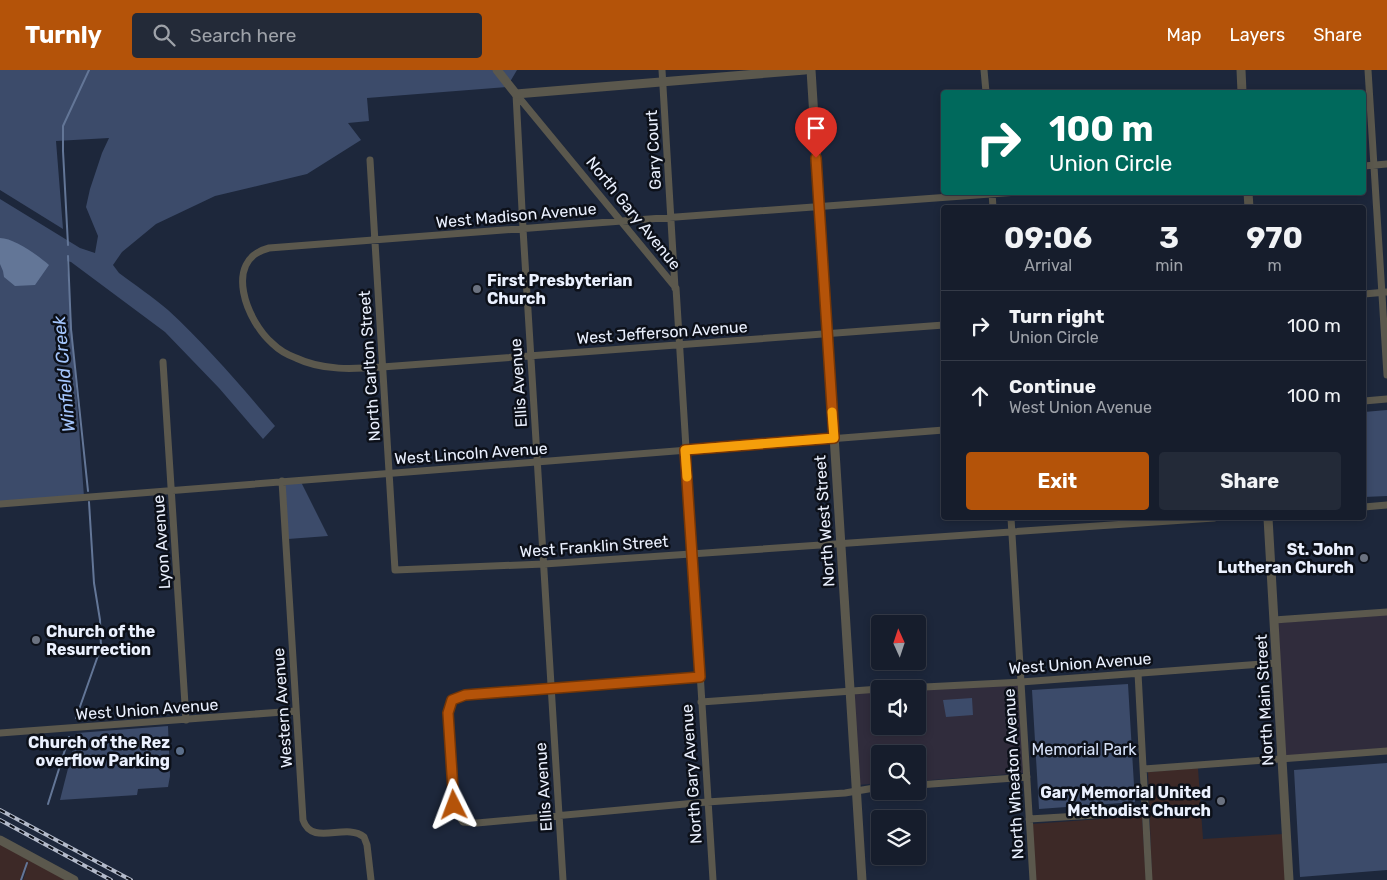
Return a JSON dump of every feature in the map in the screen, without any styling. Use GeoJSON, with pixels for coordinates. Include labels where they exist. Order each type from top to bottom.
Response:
{"type":"FeatureCollection","features":[{"type":"Feature","properties":{"kind":"street","name":"North Gary Avenue"},"geometry":{"type":"LineString","coordinates":[[497,70],[676,288],[678,345],[713,880]]}},
{"type":"Feature","properties":{"kind":"street","name":"Gary Court"},"geometry":{"type":"LineString","coordinates":[[662,70],[670,218],[676,288]]}},
{"type":"Feature","properties":{"kind":"street"},"geometry":{"type":"LineString","coordinates":[[516,94],[805,70]]}},
{"type":"Feature","properties":{"kind":"street","name":"North West Street"},"geometry":{"type":"LineString","coordinates":[[811,70],[862,880]]}},
{"type":"Feature","properties":{"kind":"street"},"geometry":{"type":"LineString","coordinates":[[984,70],[986,90]]}},
{"type":"Feature","properties":{"kind":"street"},"geometry":{"type":"LineString","coordinates":[[1241,70],[1242,90]]}},
{"type":"Feature","properties":{"kind":"street"},"geometry":{"type":"LineString","coordinates":[[1368,70],[1384,292],[1387,375]]}},
{"type":"Feature","properties":{"kind":"street","name":"Ellis Avenue"},"geometry":{"type":"LineString","coordinates":[[516,94],[563,880]]}},
{"type":"Feature","properties":{"kind":"street","name":"North Carlton Street"},"geometry":{"type":"LineString","coordinates":[[370,160],[395,570]]}},
{"type":"Feature","properties":{"kind":"street"},"geometry":{"type":"LineString","coordinates":[[1366,166],[1387,164]]}},
{"type":"Feature","properties":{"kind":"street","name":"West Madison Avenue"},"geometry":{"type":"LineString","coordinates":[[382,367],[357,369],[308,363],[272,344],[254,319],[245,299],[244,269],[250,257],[262,250],[375,240],[622,220],[978,195]]}},
{"type":"Feature","properties":{"kind":"street"},"geometry":{"type":"LineString","coordinates":[[1366,294],[1384,292]]}},
{"type":"Feature","properties":{"kind":"street","name":"West Jefferson Avenue"},"geometry":{"type":"LineString","coordinates":[[382,367],[941,325]]}},
{"type":"Feature","properties":{"kind":"street","name":"Lyon Avenue"},"geometry":{"type":"LineString","coordinates":[[163,362],[186,720]]}},
{"type":"Feature","properties":{"kind":"street"},"geometry":{"type":"LineString","coordinates":[[1366,401],[1387,399]]}},
{"type":"Feature","properties":{"kind":"street","name":"West Lincoln Avenue"},"geometry":{"type":"LineString","coordinates":[[0,504],[941,430]]}},
{"type":"Feature","properties":{"kind":"street","name":"Western Avenue"},"geometry":{"type":"LineString","coordinates":[[282,481],[304,824],[309,830],[316,833],[346,831],[360,834],[368,845],[371,880]]}},
{"type":"Feature","properties":{"kind":"street"},"geometry":{"type":"LineString","coordinates":[[1366,507],[1387,505]]}},
{"type":"Feature","properties":{"kind":"street","name":"North Wheaton Avenue"},"geometry":{"type":"LineString","coordinates":[[1011,520],[1033,880]]}},
{"type":"Feature","properties":{"kind":"street","name":"West Franklin Street"},"geometry":{"type":"LineString","coordinates":[[395,570],[544,564],[1183,520]]}},
{"type":"Feature","properties":{"kind":"street","name":"North Main Street"},"geometry":{"type":"LineString","coordinates":[[1268,520],[1289,880]]}},
{"type":"Feature","properties":{"kind":"street"},"geometry":{"type":"LineString","coordinates":[[1274,620],[1387,612]]}},
{"type":"Feature","properties":{"kind":"street","name":"West Union Avenue"},"geometry":{"type":"LineString","coordinates":[[926,687],[1021,682],[1276,663]]}},
{"type":"Feature","properties":{"kind":"street"},"geometry":{"type":"LineString","coordinates":[[1138,673],[1149,880]]}},
{"type":"Feature","properties":{"kind":"street"},"geometry":{"type":"LineString","coordinates":[[700,677],[465,695],[452,700],[448,713],[454,810],[463,822],[477,823],[871,789]]}},
{"type":"Feature","properties":{"kind":"street"},"geometry":{"type":"LineString","coordinates":[[701,702],[871,690]]}},
{"type":"Feature","properties":{"kind":"street","name":"West Union Avenue"},"geometry":{"type":"LineString","coordinates":[[0,733],[296,711]]}},
{"type":"Feature","properties":{"kind":"street"},"geometry":{"type":"LineString","coordinates":[[1144,769],[1387,751]]}},
{"type":"Feature","properties":{"kind":"street"},"geometry":{"type":"LineString","coordinates":[[926,784],[1027,777]]}},
{"type":"Feature","properties":{"kind":"street"},"geometry":{"type":"LineString","coordinates":[[1029,819],[1146,812]]}},
{"type":"Feature","properties":{"kind":"street"},"geometry":{"type":"LineString","coordinates":[[0,840],[74,880]]}},
{"type":"Feature","properties":{"kind":"shaded area"},"geometry":{"type":"Polygon","coordinates":[[[0,238],[19,244],[49,265],[35,285],[15,286],[4,277],[0,264],[0,238]]]}},
{"type":"Feature","properties":{"kind":"shaded area"},"geometry":{"type":"Polygon","coordinates":[[[1387,614],[1387,748],[1284,756],[1277,623],[1387,614]]]}},
{"type":"Feature","properties":{"kind":"shaded area"},"geometry":{"type":"Polygon","coordinates":[[[1018,684],[1024,773],[926,780],[926,745],[871,745],[871,784],[858,785],[852,693],[871,692],[871,735],[926,735],[926,690],[1018,684]]]}},
{"type":"Feature","properties":{"kind":"shaded area"},"geometry":{"type":"Polygon","coordinates":[[[1198,768],[1203,839],[1283,834],[1286,880],[1152,880],[1148,772],[1198,768]]]}},
{"type":"Feature","properties":{"kind":"shaded area"},"geometry":{"type":"Polygon","coordinates":[[[1142,816],[1146,880],[1035,880],[1031,824],[1142,816]]]}},
{"type":"Feature","properties":{"kind":"shaded area"},"geometry":{"type":"Polygon","coordinates":[[[0,844],[66,880],[23,880],[27,868],[21,880],[0,880],[0,844]]]}},
{"type":"Feature","properties":{"kind":"green space"},"geometry":{"type":"Polygon","coordinates":[[[0,70],[517,70],[507,87],[367,98],[369,121],[348,123],[361,140],[307,174],[215,196],[156,224],[122,252],[113,265],[119,273],[162,305],[182,324],[210,352],[275,426],[263,439],[219,388],[165,332],[71,262],[67,261],[84,497],[0,503],[0,199],[80,248],[95,253],[98,236],[86,207],[102,153],[109,138],[56,141],[63,229],[0,190],[0,70]]]}},
{"type":"Feature","properties":{"kind":"green space"},"geometry":{"type":"Polygon","coordinates":[[[1387,410],[1387,496],[1366,497],[1366,412],[1387,410]]]}},
{"type":"Feature","properties":{"kind":"green space"},"geometry":{"type":"Polygon","coordinates":[[[301,482],[328,536],[288,539],[285,483],[301,482]]]}},
{"type":"Feature","properties":{"kind":"green space","name":"Memorial Park"},"geometry":{"type":"Polygon","coordinates":[[[1128,684],[1135,802],[1039,809],[1032,690],[1128,684]]]}},
{"type":"Feature","properties":{"kind":"green space"},"geometry":{"type":"Polygon","coordinates":[[[972,698],[973,715],[946,717],[943,700],[972,698]]]}},
{"type":"Feature","properties":{"kind":"green space"},"geometry":{"type":"Polygon","coordinates":[[[168,726],[170,776],[168,787],[138,789],[137,795],[60,800],[77,733],[168,726]]]}},
{"type":"Feature","properties":{"kind":"green space"},"geometry":{"type":"Polygon","coordinates":[[[1387,763],[1387,870],[1300,877],[1294,770],[1387,763]]]}},
{"type":"Feature","properties":{"kind":"waterway","name":"Winfield Creek"},"geometry":{"type":"LineString","coordinates":[[68,245],[63,126],[89,70]]}},
{"type":"Feature","properties":{"kind":"waterway","name":"Winfield Creek"},"geometry":{"type":"LineString","coordinates":[[68,256],[71,329],[88,491]]}},
{"type":"Feature","properties":{"kind":"waterway","name":"Winfield Creek"},"geometry":{"type":"LineString","coordinates":[[76,718],[101,647],[100,620],[94,583],[89,502]]}},
{"type":"Feature","properties":{"kind":"waterway","name":"Winfield Creek"},"geometry":{"type":"LineString","coordinates":[[48,804],[69,737]]}},
{"type":"Feature","properties":{"kind":"waterway","name":"Winfield Creek"},"geometry":{"type":"LineString","coordinates":[[21,880],[27,863]]}},
{"type":"Feature","properties":{"kind":"railway"},"geometry":{"type":"LineString","coordinates":[[0,810],[131,880]]}},
{"type":"Feature","properties":{"kind":"railway"},"geometry":{"type":"LineString","coordinates":[[0,820],[111,880]]}},
{"type":"Feature","properties":{"kind":"slow traffic"},"geometry":{"type":"LineString","coordinates":[[687,477],[685,450],[834,438],[832,412]]}},
{"type":"Feature","properties":{"kind":"place","name":"First Presbyterian Church"},"geometry":{"type":"Point","coordinates":[477,289]}},
{"type":"Feature","properties":{"kind":"place","name":"St. John Lutheran Church"},"geometry":{"type":"Point","coordinates":[1364,558]}},
{"type":"Feature","properties":{"kind":"place","name":"Church of the Resurrection"},"geometry":{"type":"Point","coordinates":[36,640]}},
{"type":"Feature","properties":{"kind":"place","name":"Church of the Rez overflow Parking"},"geometry":{"type":"Point","coordinates":[180,751]}},
{"type":"Feature","properties":{"kind":"place","name":"Gary Memorial United Methodist Church"},"geometry":{"type":"Point","coordinates":[1221,801]}},
{"type":"Feature","properties":{"kind":"route"},"geometry":{"type":"LineString","coordinates":[[454,805],[448,713],[452,700],[465,695],[700,677],[685,450],[834,438],[816,158]]}}]}
